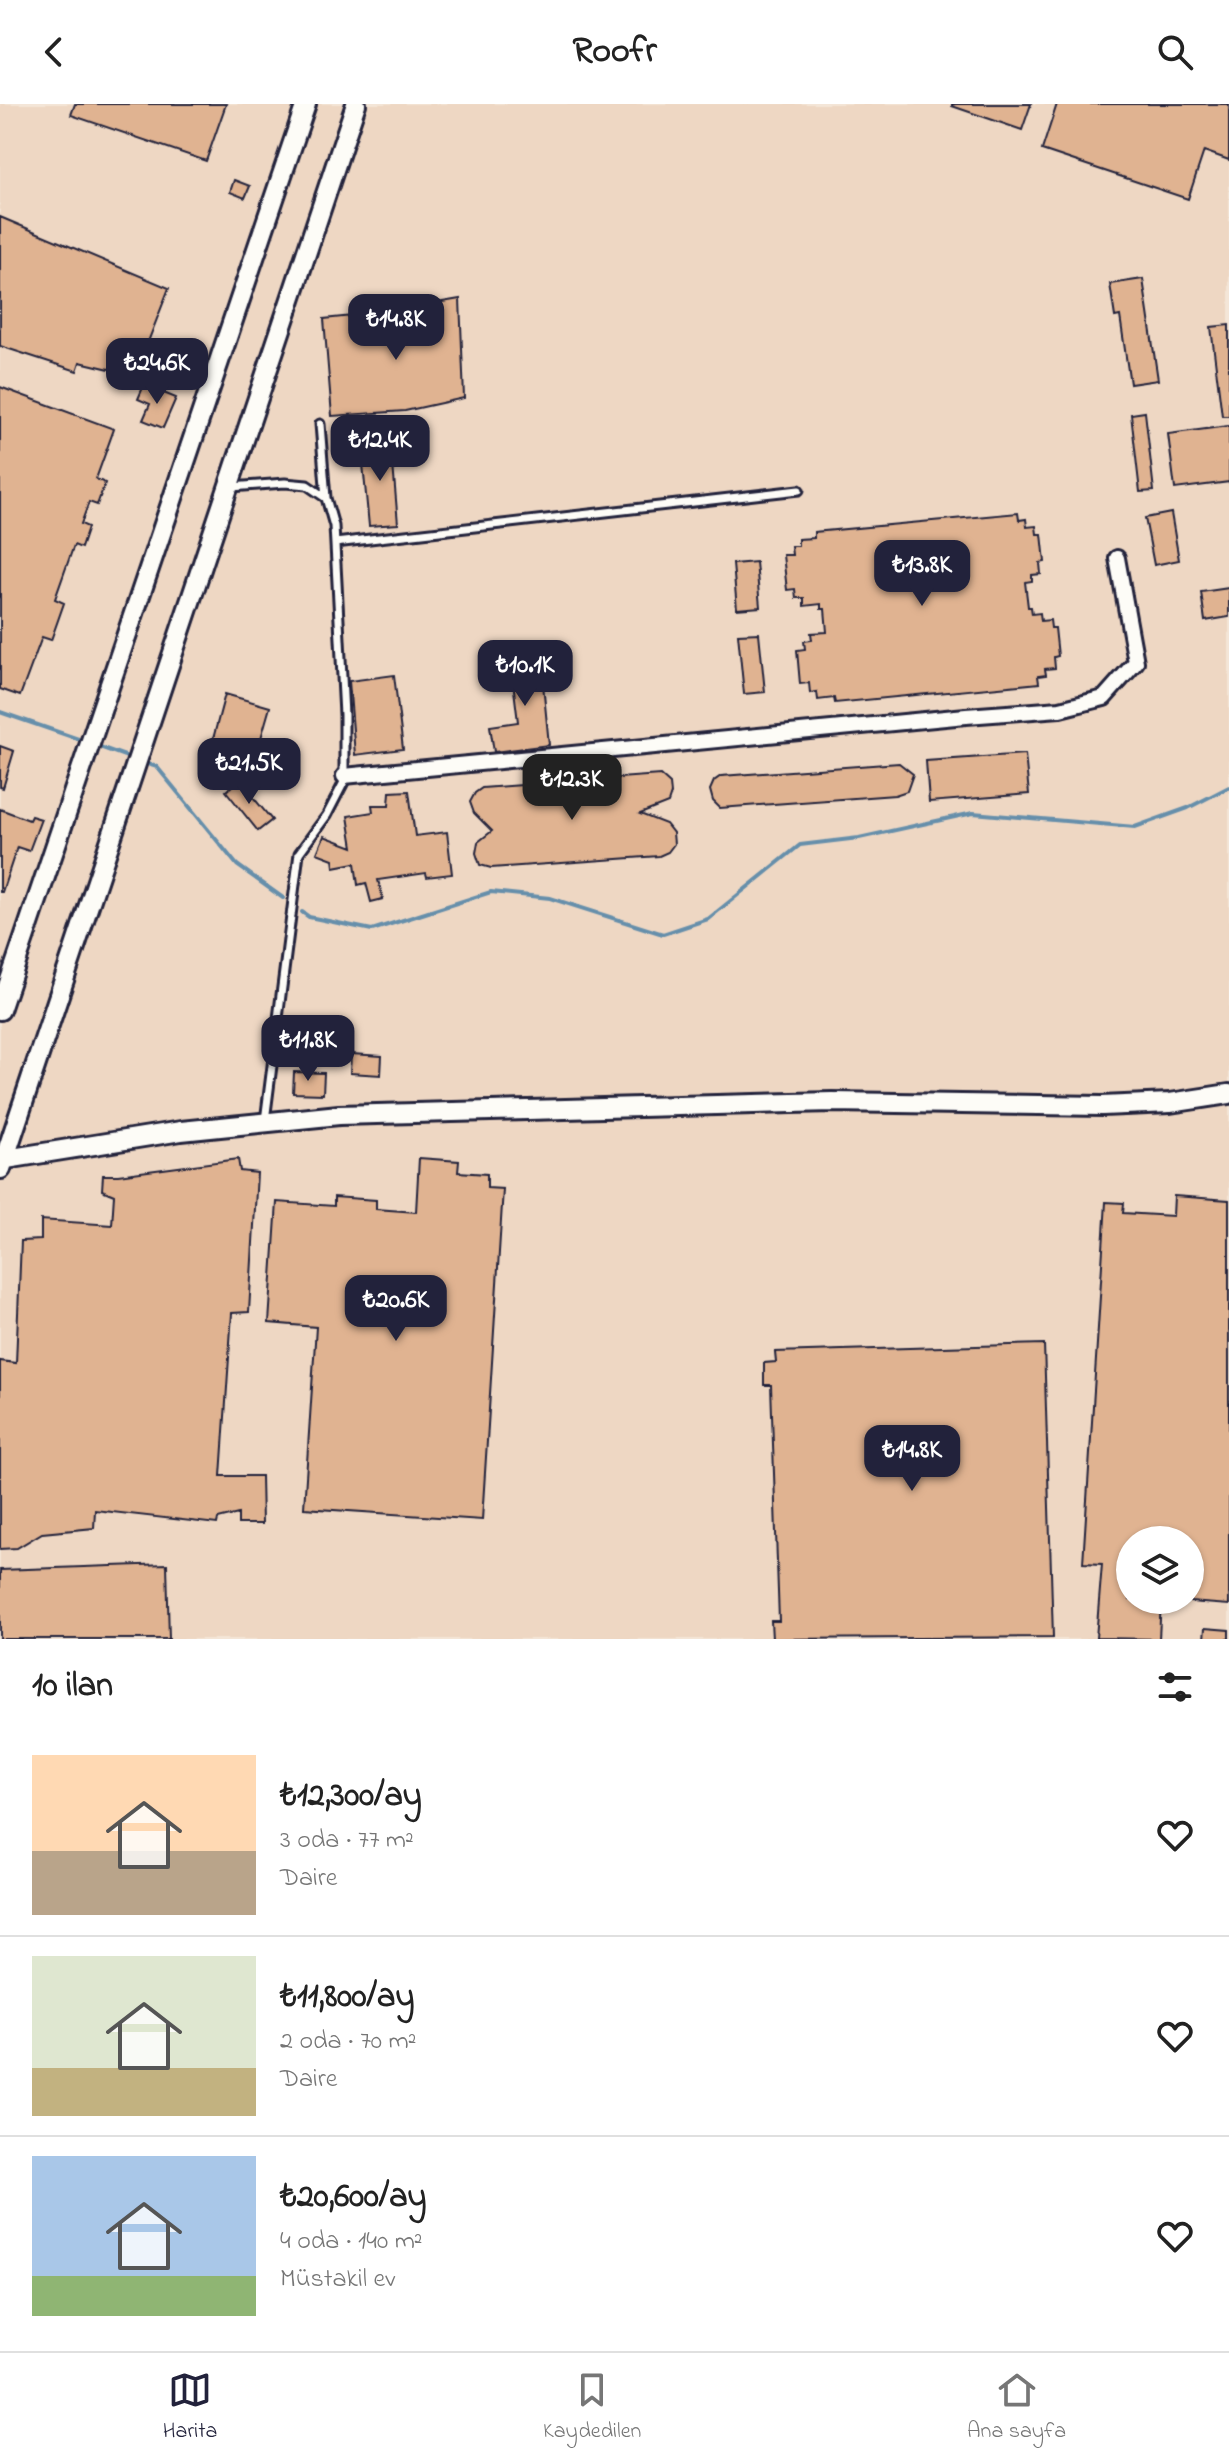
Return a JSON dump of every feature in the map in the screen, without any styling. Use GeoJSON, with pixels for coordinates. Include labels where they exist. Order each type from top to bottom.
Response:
{"type":"FeatureCollection","features":[{"type":"Feature","properties":{"kind":"street"},"geometry":{"type":"LineString","coordinates":[[0,1010],[306,104]]}},
{"type":"Feature","properties":{"kind":"street"},"geometry":{"type":"LineString","coordinates":[[356,104],[1,1163],[181,1131],[339,1115],[832,1102],[1102,1106],[1170,1103],[1229,1094]]}},
{"type":"Feature","properties":{"kind":"street"},"geometry":{"type":"LineString","coordinates":[[344,776],[1060,709],[1104,698],[1136,662],[1117,558]]}},
{"type":"Feature","properties":{"kind":"lane"},"geometry":{"type":"LineString","coordinates":[[264,1124],[299,853],[327,815],[344,782],[344,715],[334,526],[326,498],[320,424]]}},
{"type":"Feature","properties":{"kind":"lane"},"geometry":{"type":"LineString","coordinates":[[228,487],[285,483],[307,485],[326,498]]}},
{"type":"Feature","properties":{"kind":"lane"},"geometry":{"type":"LineString","coordinates":[[335,543],[799,490]]}},
{"type":"Feature","properties":{"kind":"shaded area"},"geometry":{"type":"Polygon","coordinates":[[[0,104],[1229,104],[1229,1639],[0,1639],[0,104]]]}},
{"type":"Feature","properties":{"kind":"building"},"geometry":{"type":"Polygon","coordinates":[[[75,104],[226,104],[206,161],[71,115],[75,104]]]}},
{"type":"Feature","properties":{"kind":"building"},"geometry":{"type":"Polygon","coordinates":[[[952,104],[1031,104],[1022,130],[952,104]]]}},
{"type":"Feature","properties":{"kind":"building"},"geometry":{"type":"Polygon","coordinates":[[[1057,104],[1229,104],[1229,160],[1204,151],[1188,199],[1042,150],[1057,104]]]}},
{"type":"Feature","properties":{"kind":"building"},"geometry":{"type":"Polygon","coordinates":[[[234,180],[250,186],[245,198],[230,192],[234,180]]]}},
{"type":"Feature","properties":{"kind":"building"},"geometry":{"type":"Polygon","coordinates":[[[0,217],[169,288],[135,375],[80,362],[77,371],[0,346],[0,217]]]}},
{"type":"Feature","properties":{"kind":"building"},"geometry":{"type":"Polygon","coordinates":[[[1143,279],[1158,380],[1130,384],[1120,316],[1115,317],[1110,284],[1143,279]]]}},
{"type":"Feature","properties":{"kind":"building"},"geometry":{"type":"Polygon","coordinates":[[[460,299],[464,398],[405,411],[332,416],[324,319],[352,316],[353,326],[412,320],[413,307],[460,299]]]}},
{"type":"Feature","properties":{"kind":"building"},"geometry":{"type":"Polygon","coordinates":[[[1229,325],[1229,416],[1222,416],[1211,327],[1229,325]]]}},
{"type":"Feature","properties":{"kind":"building"},"geometry":{"type":"Polygon","coordinates":[[[144,385],[176,398],[163,428],[143,420],[150,404],[138,399],[144,385]]]}},
{"type":"Feature","properties":{"kind":"building"},"geometry":{"type":"Polygon","coordinates":[[[0,387],[114,429],[96,479],[105,483],[97,505],[89,502],[81,524],[88,527],[81,548],[74,545],[55,599],[64,603],[51,640],[42,637],[20,696],[0,689],[0,387]]]}},
{"type":"Feature","properties":{"kind":"building"},"geometry":{"type":"Polygon","coordinates":[[[1145,412],[1154,491],[1140,492],[1131,414],[1145,412]]]}},
{"type":"Feature","properties":{"kind":"building"},"geometry":{"type":"Polygon","coordinates":[[[1229,426],[1229,482],[1175,489],[1168,434],[1229,426]]]}},
{"type":"Feature","properties":{"kind":"building"},"geometry":{"type":"Polygon","coordinates":[[[391,440],[398,524],[369,526],[361,443],[391,440]]]}},
{"type":"Feature","properties":{"kind":"building"},"geometry":{"type":"Polygon","coordinates":[[[1018,513],[1019,520],[1026,519],[1027,527],[1036,526],[1037,534],[1042,534],[1045,562],[1040,563],[1041,574],[1032,575],[1032,581],[1025,582],[1028,607],[1031,607],[1032,614],[1040,613],[1041,621],[1050,620],[1051,628],[1055,628],[1058,656],[1054,657],[1055,668],[1045,669],[1046,675],[1038,676],[1039,683],[835,703],[834,698],[818,700],[817,692],[810,693],[809,683],[800,684],[797,650],[805,649],[804,641],[812,640],[811,633],[827,632],[825,609],[821,609],[821,604],[804,606],[804,598],[796,598],[795,589],[787,590],[783,555],[792,555],[791,546],[798,546],[798,539],[814,538],[814,532],[1018,513]]]}},
{"type":"Feature","properties":{"kind":"building"},"geometry":{"type":"Polygon","coordinates":[[[1171,513],[1179,560],[1154,565],[1145,518],[1171,513]]]}},
{"type":"Feature","properties":{"kind":"building"},"geometry":{"type":"Polygon","coordinates":[[[756,562],[760,607],[737,609],[733,564],[756,562]]]}},
{"type":"Feature","properties":{"kind":"building"},"geometry":{"type":"Polygon","coordinates":[[[1229,588],[1229,617],[1205,621],[1201,592],[1229,588]]]}},
{"type":"Feature","properties":{"kind":"building"},"geometry":{"type":"Polygon","coordinates":[[[759,633],[765,692],[744,694],[738,634],[759,633]]]}},
{"type":"Feature","properties":{"kind":"building"},"geometry":{"type":"Polygon","coordinates":[[[540,653],[549,745],[494,752],[490,726],[518,722],[510,657],[540,653]]]}},
{"type":"Feature","properties":{"kind":"building"},"geometry":{"type":"Polygon","coordinates":[[[394,675],[403,749],[355,755],[349,681],[394,675]]]}},
{"type":"Feature","properties":{"kind":"building"},"geometry":{"type":"Polygon","coordinates":[[[225,694],[270,707],[257,752],[213,739],[225,694]]]}},
{"type":"Feature","properties":{"kind":"building"},"geometry":{"type":"Polygon","coordinates":[[[0,746],[14,751],[3,788],[0,787],[0,746]]]}},
{"type":"Feature","properties":{"kind":"building"},"geometry":{"type":"Polygon","coordinates":[[[1025,754],[1029,794],[929,802],[926,761],[1025,754]]]}},
{"type":"Feature","properties":{"kind":"building"},"geometry":{"type":"Polygon","coordinates":[[[899,763],[913,774],[907,791],[895,795],[720,808],[713,801],[710,790],[714,781],[721,776],[899,763]]]}},
{"type":"Feature","properties":{"kind":"building"},"geometry":{"type":"Polygon","coordinates":[[[660,775],[670,784],[668,803],[640,814],[666,824],[673,833],[674,844],[668,852],[659,856],[491,868],[480,865],[476,853],[478,842],[492,831],[474,813],[470,802],[482,788],[660,775]]]}},
{"type":"Feature","properties":{"kind":"building"},"geometry":{"type":"Polygon","coordinates":[[[239,780],[272,820],[258,831],[226,791],[239,780]]]}},
{"type":"Feature","properties":{"kind":"building"},"geometry":{"type":"Polygon","coordinates":[[[409,791],[415,836],[447,832],[452,874],[427,877],[426,873],[378,880],[383,899],[371,902],[366,883],[358,885],[355,863],[334,867],[333,859],[317,853],[324,836],[353,847],[348,816],[373,812],[372,805],[389,805],[390,792],[409,791]]]}},
{"type":"Feature","properties":{"kind":"building"},"geometry":{"type":"Polygon","coordinates":[[[0,809],[29,820],[31,816],[41,819],[29,851],[17,847],[2,892],[0,892],[0,809]]]}},
{"type":"Feature","properties":{"kind":"building"},"geometry":{"type":"Polygon","coordinates":[[[351,1054],[382,1056],[381,1075],[350,1073],[351,1054]]]}},
{"type":"Feature","properties":{"kind":"building"},"geometry":{"type":"Polygon","coordinates":[[[294,1072],[324,1073],[323,1094],[293,1093],[294,1072]]]}},
{"type":"Feature","properties":{"kind":"building"},"geometry":{"type":"Polygon","coordinates":[[[419,1158],[459,1161],[458,1172],[487,1174],[487,1188],[503,1189],[482,1520],[304,1508],[316,1327],[269,1323],[277,1202],[334,1206],[334,1197],[376,1200],[376,1209],[416,1212],[419,1158]]]}},
{"type":"Feature","properties":{"kind":"building"},"geometry":{"type":"Polygon","coordinates":[[[238,1159],[240,1171],[257,1173],[249,1312],[232,1313],[221,1476],[261,1476],[262,1524],[238,1524],[238,1514],[218,1519],[217,1524],[95,1510],[94,1528],[42,1533],[17,1548],[0,1549],[0,1361],[16,1363],[21,1241],[41,1240],[41,1220],[112,1225],[114,1195],[102,1190],[103,1175],[238,1159]]]}},
{"type":"Feature","properties":{"kind":"building"},"geometry":{"type":"Polygon","coordinates":[[[1174,1196],[1229,1200],[1229,1605],[1204,1603],[1204,1526],[1116,1526],[1116,1614],[1160,1614],[1159,1639],[1096,1638],[1102,1564],[1083,1563],[1106,1202],[1124,1203],[1123,1213],[1173,1216],[1174,1196]]]}},
{"type":"Feature","properties":{"kind":"building"},"geometry":{"type":"Polygon","coordinates":[[[1044,1344],[1053,1637],[772,1639],[771,1621],[779,1621],[771,1385],[764,1385],[764,1363],[776,1362],[775,1352],[1044,1344]]]}},
{"type":"Feature","properties":{"kind":"building"},"geometry":{"type":"Polygon","coordinates":[[[167,1564],[169,1639],[0,1639],[0,1570],[167,1564]]]}},
{"type":"Feature","properties":{"kind":"building"},"geometry":{"type":"Polygon","coordinates":[[[1205,1628],[1229,1630],[1229,1639],[1204,1639],[1205,1628]]]}},
{"type":"Feature","properties":{"kind":"waterway"},"geometry":{"type":"LineString","coordinates":[[0,712],[84,741]]}},
{"type":"Feature","properties":{"kind":"waterway"},"geometry":{"type":"LineString","coordinates":[[97,746],[133,759]]}},
{"type":"Feature","properties":{"kind":"waterway"},"geometry":{"type":"LineString","coordinates":[[142,762],[157,767],[237,865],[283,898]]}},
{"type":"Feature","properties":{"kind":"waterway"},"geometry":{"type":"LineString","coordinates":[[302,912],[309,917],[372,930],[491,892],[550,898],[663,934],[708,919],[800,845],[859,838],[973,813],[1135,827],[1188,808],[1229,787]]}}]}
